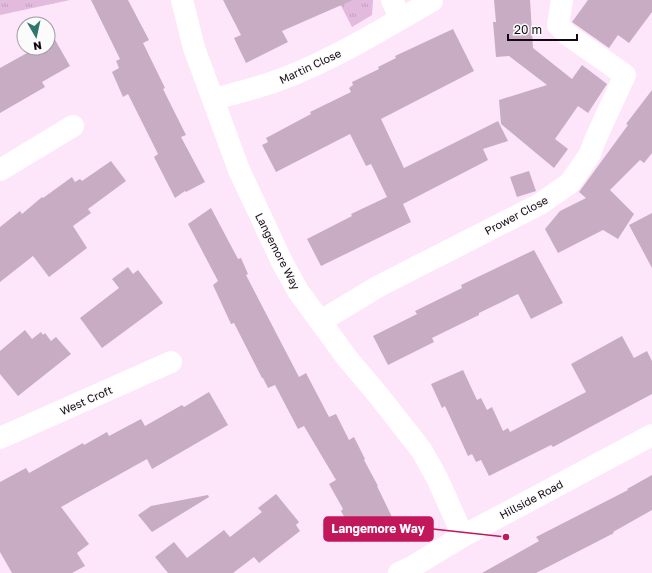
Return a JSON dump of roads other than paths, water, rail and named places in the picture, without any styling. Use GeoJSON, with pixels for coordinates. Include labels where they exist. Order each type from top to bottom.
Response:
{"type":"FeatureCollection","features":[{"type":"Feature","properties":{"kind":"street","name":"Langemore Way"},"geometry":{"type":"LineString","coordinates":[[182,0],[194,48],[239,170],[282,262],[298,291],[321,321],[346,358],[379,396],[422,451],[463,536]]}},
{"type":"Feature","properties":{"kind":"street","name":"Martin Close"},"geometry":{"type":"LineString","coordinates":[[214,99],[260,87],[306,70],[356,44],[396,9],[432,0]]}},
{"type":"Feature","properties":{"kind":"street","name":"Prower Close"},"geometry":{"type":"LineString","coordinates":[[321,321],[379,286],[540,204],[570,183],[590,154],[595,140],[626,75],[568,35],[558,25],[562,0]]}},
{"type":"Feature","properties":{"kind":"street"},"geometry":{"type":"LineString","coordinates":[[0,170],[73,126]]}},
{"type":"Feature","properties":{"kind":"street","name":"West Croft"},"geometry":{"type":"LineString","coordinates":[[0,438],[171,362]]}},
{"type":"Feature","properties":{"kind":"street","name":"Hillside Road"},"geometry":{"type":"LineString","coordinates":[[406,570],[463,536],[652,435]]}},
{"type":"Feature","properties":{"kind":"place","name":"Langemore Way"},"geometry":{"type":"Point","coordinates":[506,537]}}]}
